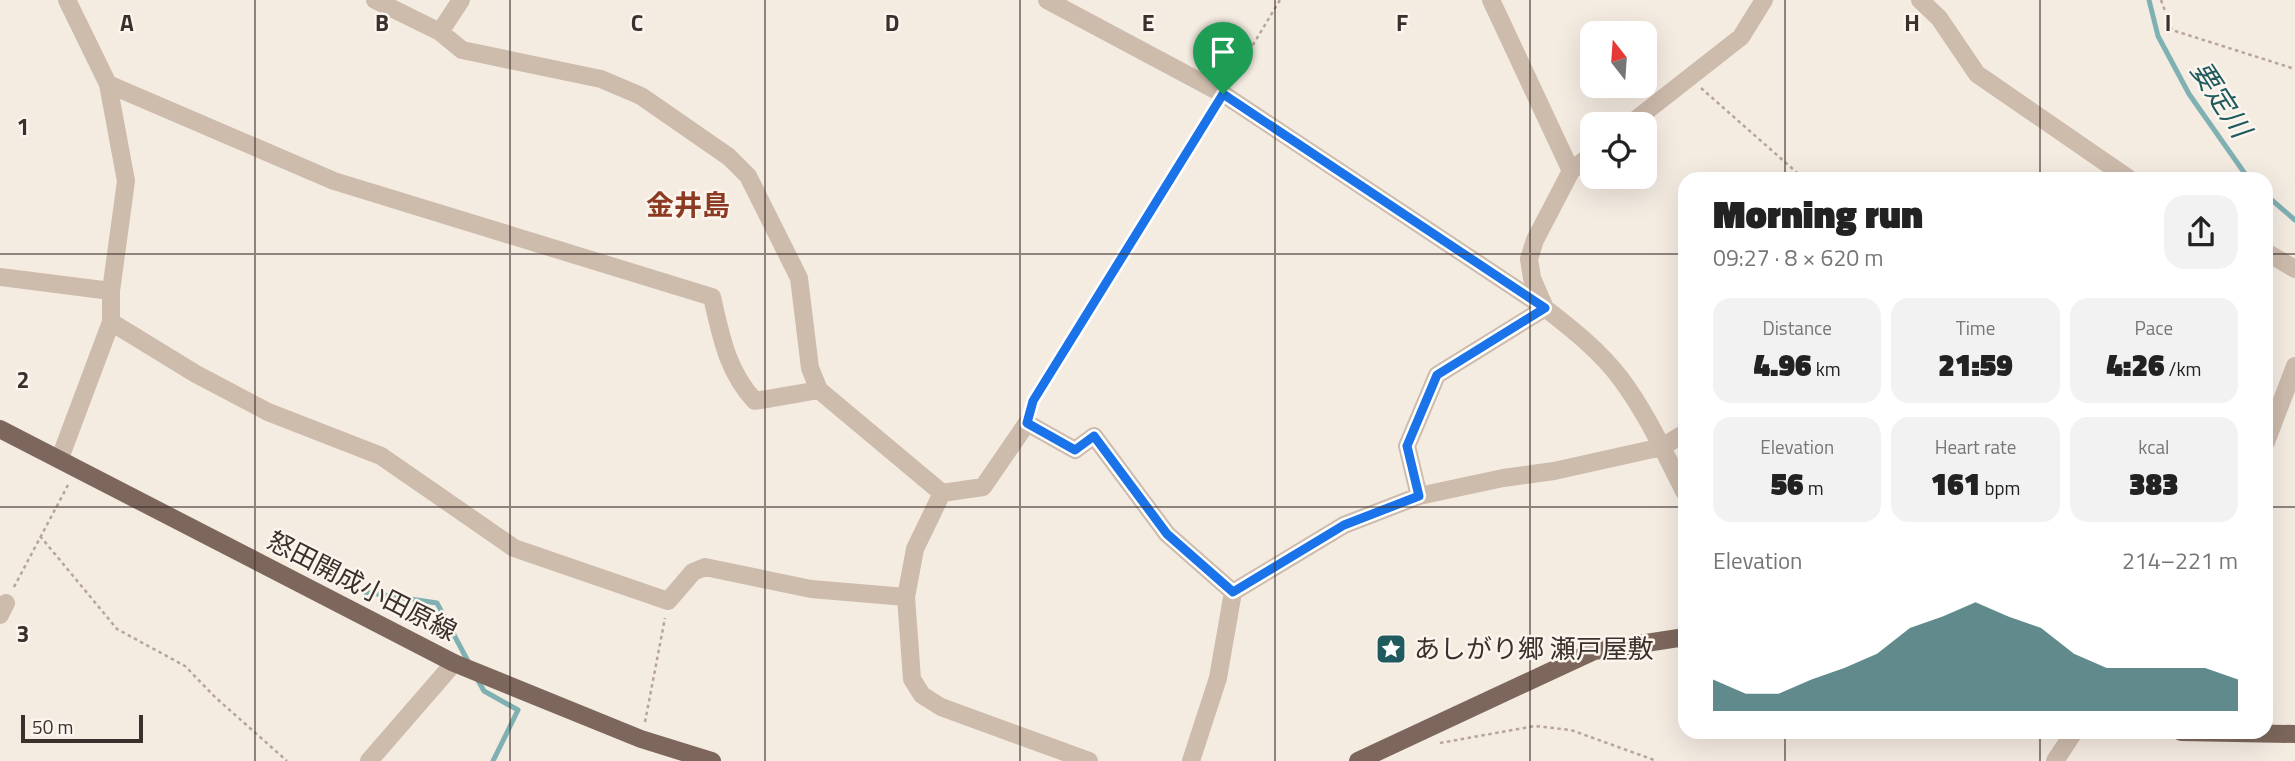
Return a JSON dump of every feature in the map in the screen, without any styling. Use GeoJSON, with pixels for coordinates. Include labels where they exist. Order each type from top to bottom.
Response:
{"type":"FeatureCollection","features":[{"type":"Feature","properties":{"kind":"main road","name":"怒田開成小田原線"},"geometry":{"type":"LineString","coordinates":[[0,429],[457,664],[641,739],[699,759]]}},
{"type":"Feature","properties":{"kind":"main road"},"geometry":{"type":"LineString","coordinates":[[1358,761],[1594,651],[1678,638]]}},
{"type":"Feature","properties":{"kind":"main road"},"geometry":{"type":"LineString","coordinates":[[2273,734],[2295,734]]}},
{"type":"Feature","properties":{"kind":"street"},"geometry":{"type":"LineString","coordinates":[[60,458],[111,322],[111,290],[126,181],[108,85],[67,0]]}},
{"type":"Feature","properties":{"kind":"street"},"geometry":{"type":"LineString","coordinates":[[375,0],[440,32],[462,50],[601,79],[641,96],[729,157],[748,176],[799,278],[810,368],[819,390],[942,493],[983,487],[1027,423],[1075,450],[1094,436],[1167,534],[1233,592]]}},
{"type":"Feature","properties":{"kind":"street"},"geometry":{"type":"LineString","coordinates":[[440,32],[461,0]]}},
{"type":"Feature","properties":{"kind":"street"},"geometry":{"type":"LineString","coordinates":[[1048,0],[1223,94],[1545,308],[1578,334],[1619,376],[1644,412],[1678,479]]}},
{"type":"Feature","properties":{"kind":"street"},"geometry":{"type":"LineString","coordinates":[[1491,0],[1571,171]]}},
{"type":"Feature","properties":{"kind":"street"},"geometry":{"type":"LineString","coordinates":[[1646,112],[1741,37],[1764,0]]}},
{"type":"Feature","properties":{"kind":"street"},"geometry":{"type":"LineString","coordinates":[[1920,0],[1939,18],[1977,74],[2114,172]]}},
{"type":"Feature","properties":{"kind":"street"},"geometry":{"type":"LineString","coordinates":[[108,85],[334,181],[712,297],[726,355],[741,386],[755,401],[819,390]]}},
{"type":"Feature","properties":{"kind":"street"},"geometry":{"type":"LineString","coordinates":[[1545,308],[1532,278],[1529,259],[1535,240],[1571,171],[1580,164]]}},
{"type":"Feature","properties":{"kind":"street"},"geometry":{"type":"LineString","coordinates":[[2273,256],[2295,269]]}},
{"type":"Feature","properties":{"kind":"street"},"geometry":{"type":"LineString","coordinates":[[0,277],[111,290]]}},
{"type":"Feature","properties":{"kind":"street"},"geometry":{"type":"LineString","coordinates":[[1419,496],[1407,446],[1437,375],[1545,308]]}},
{"type":"Feature","properties":{"kind":"street"},"geometry":{"type":"LineString","coordinates":[[111,322],[268,412],[381,456],[514,548],[668,601],[692,572],[705,567],[811,589],[906,597]]}},
{"type":"Feature","properties":{"kind":"street"},"geometry":{"type":"LineString","coordinates":[[2273,424],[2295,366]]}},
{"type":"Feature","properties":{"kind":"street"},"geometry":{"type":"LineString","coordinates":[[1191,761],[1218,678],[1233,592],[1344,525],[1419,496],[1503,478],[1554,471],[1662,447],[1678,437]]}},
{"type":"Feature","properties":{"kind":"street"},"geometry":{"type":"LineString","coordinates":[[942,493],[915,549],[906,597],[912,679],[922,695],[941,707],[1088,761]]}},
{"type":"Feature","properties":{"kind":"street"},"geometry":{"type":"LineString","coordinates":[[369,761],[457,664]]}},
{"type":"Feature","properties":{"kind":"street"},"geometry":{"type":"LineString","coordinates":[[2056,761],[2070,739]]}},
{"type":"Feature","properties":{"kind":"path"},"geometry":{"type":"LineString","coordinates":[[1027,423],[1033,401],[1280,0]]}},
{"type":"Feature","properties":{"kind":"path"},"geometry":{"type":"LineString","coordinates":[[2161,0],[2172,30],[2295,69]]}},
{"type":"Feature","properties":{"kind":"path"},"geometry":{"type":"LineString","coordinates":[[1690,78],[1796,172]]}},
{"type":"Feature","properties":{"kind":"path"},"geometry":{"type":"LineString","coordinates":[[3,609],[77,468]]}},
{"type":"Feature","properties":{"kind":"path"},"geometry":{"type":"LineString","coordinates":[[40,536],[117,629],[185,666],[215,697],[287,761]]}},
{"type":"Feature","properties":{"kind":"path"},"geometry":{"type":"LineString","coordinates":[[641,739],[668,601]]}},
{"type":"Feature","properties":{"kind":"path"},"geometry":{"type":"LineString","coordinates":[[1437,744],[1535,726],[1571,730],[1657,761]]}},
{"type":"Feature","properties":{"kind":"waterway","name":"要定川"},"geometry":{"type":"LineString","coordinates":[[2149,0],[2158,36],[2189,94],[2244,172]]}},
{"type":"Feature","properties":{"kind":"waterway","name":"要定川"},"geometry":{"type":"LineString","coordinates":[[2273,201],[2295,220]]}},
{"type":"Feature","properties":{"kind":"waterway"},"geometry":{"type":"LineString","coordinates":[[364,592],[437,603],[470,665]]}},
{"type":"Feature","properties":{"kind":"waterway"},"geometry":{"type":"LineString","coordinates":[[476,677],[484,691],[518,710],[493,761]]}},
{"type":"Feature","properties":{"kind":"place","name":"あしがり郷 瀬戸屋敷"},"geometry":{"type":"Point","coordinates":[1391,649]}},
{"type":"Feature","properties":{"kind":"district","name":"金井島"},"geometry":{"type":"Point","coordinates":[688,205]}},
{"type":"Feature","properties":{"kind":"route"},"geometry":{"type":"LineString","coordinates":[[1223,94],[1545,308],[1437,375],[1407,446],[1419,496],[1344,525],[1233,592],[1167,534],[1094,436],[1075,450],[1027,423],[1033,401],[1223,94]]}}]}
